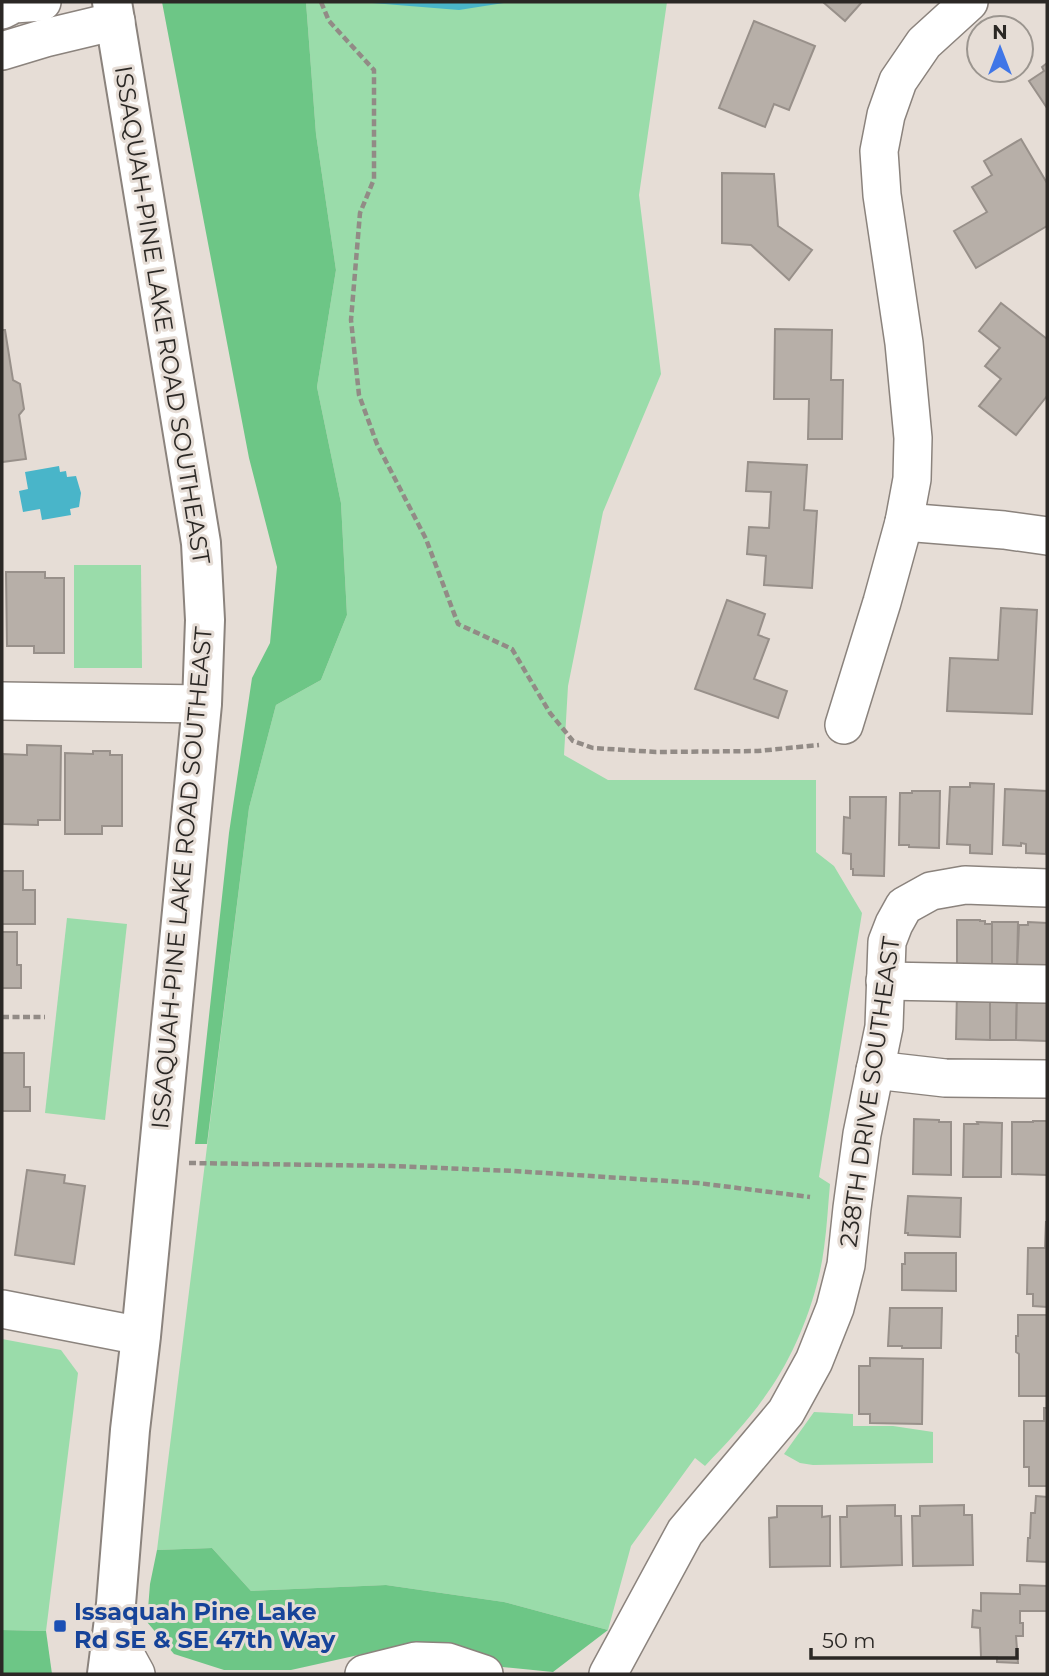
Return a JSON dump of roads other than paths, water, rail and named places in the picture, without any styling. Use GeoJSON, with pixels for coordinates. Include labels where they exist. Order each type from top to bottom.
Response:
{"type":"FeatureCollection","features":[{"type":"Feature","properties":{"kind":"main road","name":"ISSAQUAH-PINE LAKE ROAD SOUTHEAST"},"geometry":{"type":"LineString","coordinates":[[107,1674],[202,704],[205,620],[201,542],[114,11]]}},
{"type":"Feature","properties":{"kind":"street"},"geometry":{"type":"LineString","coordinates":[[2,10],[14,4],[42,2]]}},
{"type":"Feature","properties":{"kind":"street"},"geometry":{"type":"LineString","coordinates":[[844,725],[882,602],[904,522],[912,479],[913,438],[904,343],[882,195],[879,151],[886,116],[898,81],[924,43],[969,2]]}},
{"type":"Feature","properties":{"kind":"street"},"geometry":{"type":"LineString","coordinates":[[2,51],[45,38],[114,11]]}},
{"type":"Feature","properties":{"kind":"street"},"geometry":{"type":"LineString","coordinates":[[904,522],[1047,536]]}},
{"type":"Feature","properties":{"kind":"street"},"geometry":{"type":"LineString","coordinates":[[2,701],[202,704]]}},
{"type":"Feature","properties":{"kind":"street","name":"238TH DRIVE SOUTHEAST"},"geometry":{"type":"LineString","coordinates":[[608,1674],[685,1532],[786,1412],[814,1361],[835,1308],[846,1265],[863,1134],[884,1027],[887,942],[894,924],[905,906],[931,891],[965,886],[1047,888]]}},
{"type":"Feature","properties":{"kind":"street"},"geometry":{"type":"LineString","coordinates":[[885,981],[1047,985]]}},
{"type":"Feature","properties":{"kind":"street"},"geometry":{"type":"LineString","coordinates":[[875,1070],[945,1077],[1047,1079]]}},
{"type":"Feature","properties":{"kind":"street"},"geometry":{"type":"LineString","coordinates":[[2,1309],[141,1336]]}},
{"type":"Feature","properties":{"kind":"street"},"geometry":{"type":"LineString","coordinates":[[113,1632],[136,1674]]}},
{"type":"Feature","properties":{"kind":"street"},"geometry":{"type":"LineString","coordinates":[[364,1674],[416,1661],[448,1662],[484,1674]]}},
{"type":"Feature","properties":{"kind":"water"},"geometry":{"type":"Polygon","coordinates":[[[360,2],[510,2],[459,10],[360,2]]]}},
{"type":"Feature","properties":{"kind":"water"},"geometry":{"type":"Polygon","coordinates":[[[59,466],[60,472],[66,471],[67,477],[76,476],[81,493],[79,507],[70,509],[71,515],[42,520],[40,509],[23,512],[19,491],[28,489],[25,472],[59,466]]]}},
{"type":"Feature","properties":{"kind":"place","name":"Issaquah Pine Lake Rd SE & SE 47th Way"},"geometry":{"type":"Point","coordinates":[60,1626]}}]}
